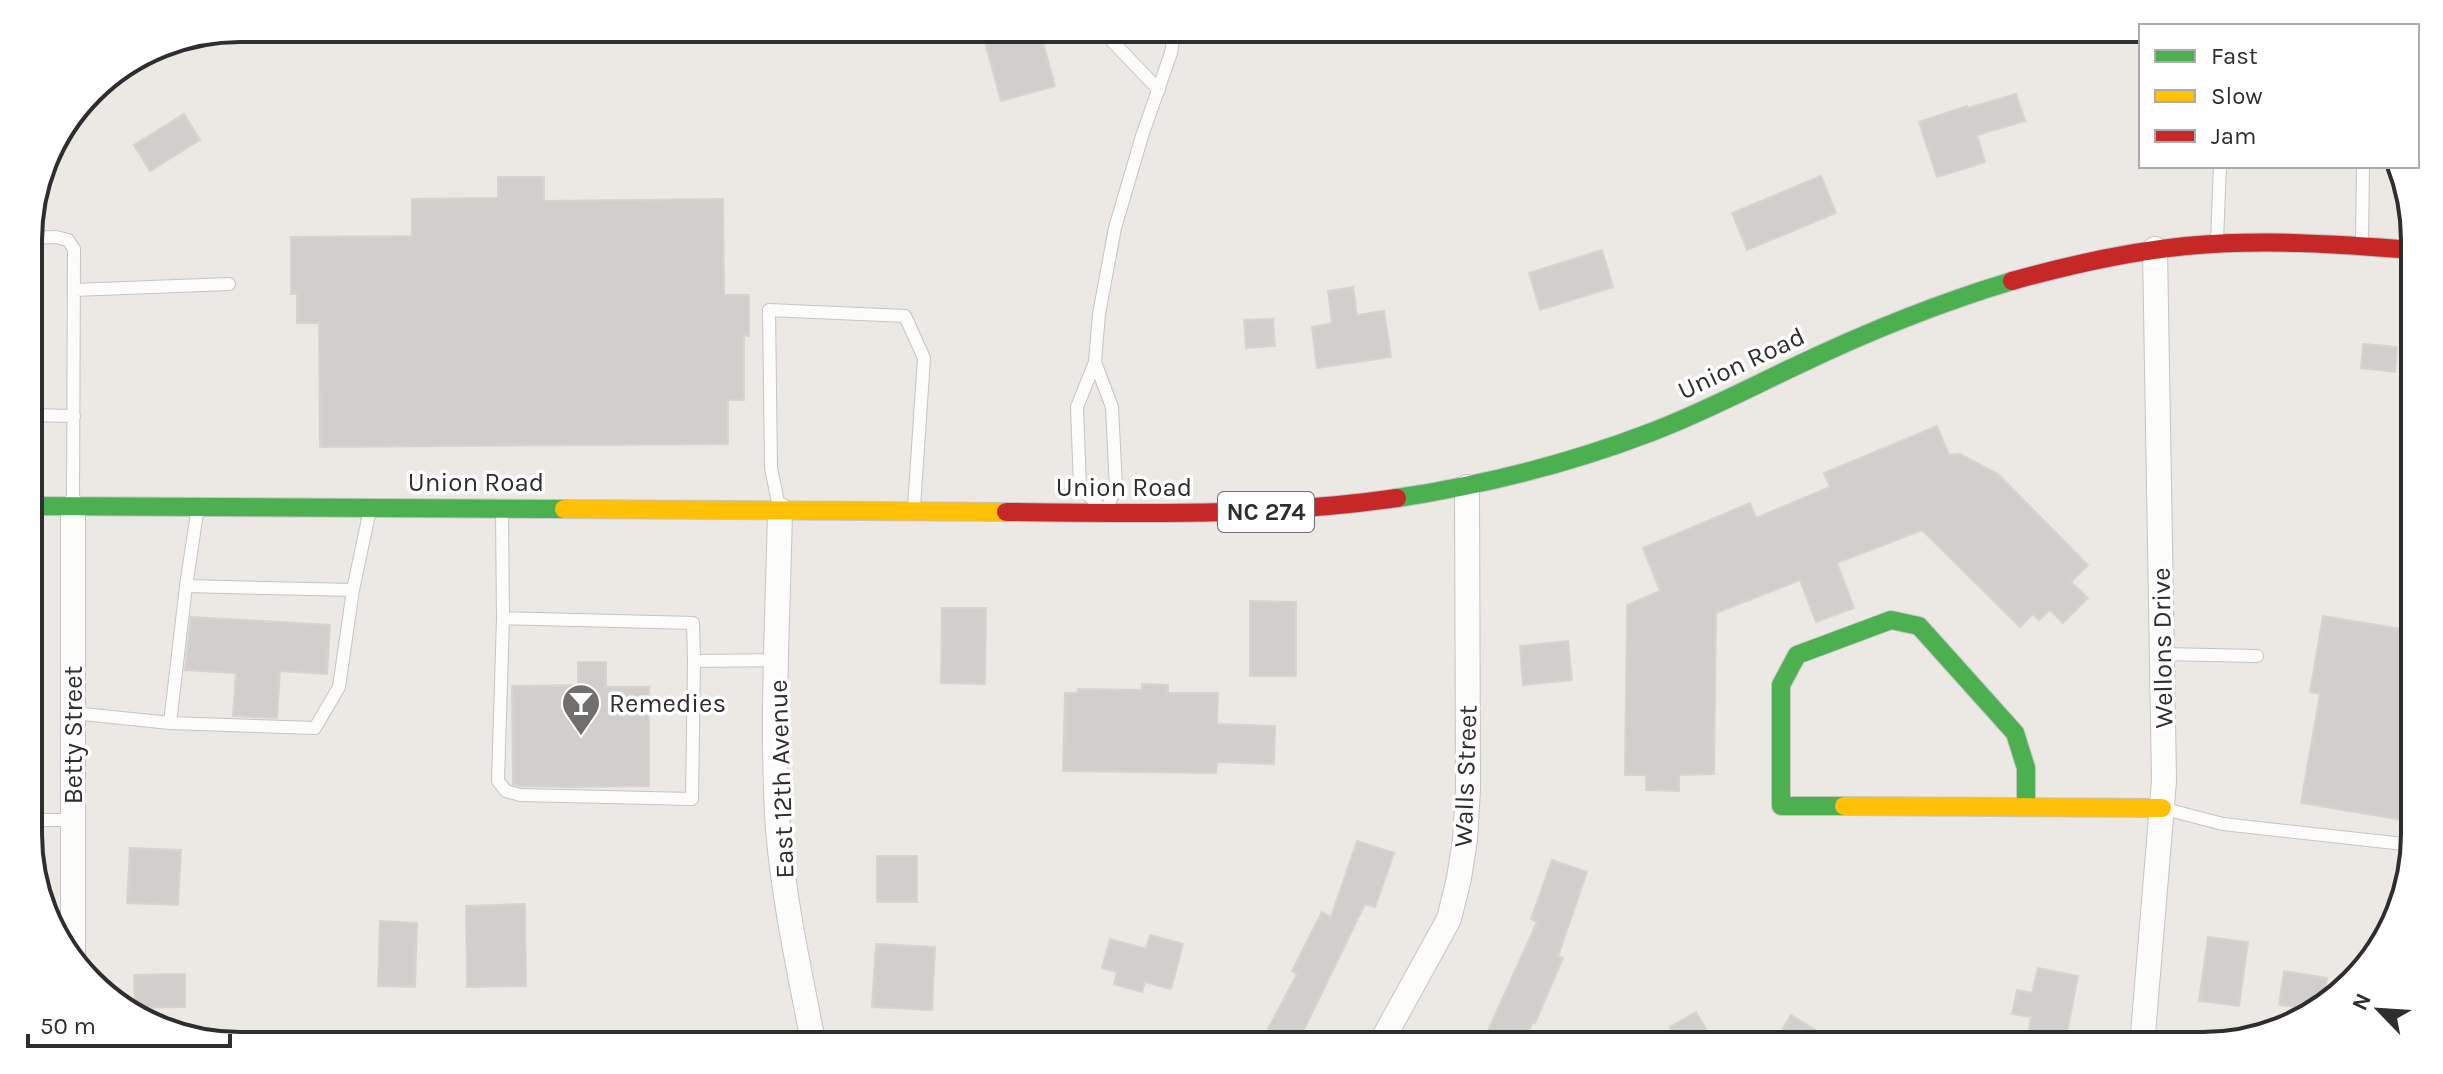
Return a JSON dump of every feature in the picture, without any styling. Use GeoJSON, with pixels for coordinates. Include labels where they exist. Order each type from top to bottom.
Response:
{"type":"FeatureCollection","features":[{"type":"Feature","properties":{"kind":"main road","name":"Union Road"},"geometry":{"type":"LineString","coordinates":[[42,506],[1268,512],[1364,504],[1467,487],[1628,442],[1902,320],[2004,284],[2066,267],[2155,249],[2217,244],[2261,242],[2401,249]]}},
{"type":"Feature","properties":{"kind":"main road"},"geometry":{"type":"LineString","coordinates":[[2026,807],[2026,768],[2015,733],[1919,626],[1891,620],[1797,655],[1781,685],[1781,806],[2162,808]]}},
{"type":"Feature","properties":{"kind":"street","name":"Wellons Drive"},"geometry":{"type":"LineString","coordinates":[[2143,1032],[2164,781],[2155,249]]}},
{"type":"Feature","properties":{"kind":"street","name":"Walls Street"},"geometry":{"type":"LineString","coordinates":[[1387,1032],[1449,919],[1465,840],[1468,789],[1467,487]]}},
{"type":"Feature","properties":{"kind":"street","name":"Betty Street"},"geometry":{"type":"LineString","coordinates":[[73,506],[73,939]]}},
{"type":"Feature","properties":{"kind":"street","name":"East 12th Avenue"},"geometry":{"type":"LineString","coordinates":[[780,510],[778,826],[787,900],[811,1032]]}},
{"type":"Feature","properties":{"kind":"lane"},"geometry":{"type":"LineString","coordinates":[[1113,42],[1159,90]]}},
{"type":"Feature","properties":{"kind":"lane"},"geometry":{"type":"LineString","coordinates":[[1095,362],[1112,407],[1116,487],[1106,512],[1080,487],[1077,407],[1095,362],[1099,314],[1115,228],[1173,42]]}},
{"type":"Feature","properties":{"kind":"lane"},"geometry":{"type":"LineString","coordinates":[[2217,244],[2220,168]]}},
{"type":"Feature","properties":{"kind":"lane"},"geometry":{"type":"LineString","coordinates":[[2362,246],[2363,168]]}},
{"type":"Feature","properties":{"kind":"lane"},"geometry":{"type":"LineString","coordinates":[[42,238],[68,240],[74,249],[73,506]]}},
{"type":"Feature","properties":{"kind":"lane"},"geometry":{"type":"LineString","coordinates":[[74,290],[229,284]]}},
{"type":"Feature","properties":{"kind":"lane"},"geometry":{"type":"LineString","coordinates":[[780,510],[771,468],[769,310],[905,316],[924,358],[913,511]]}},
{"type":"Feature","properties":{"kind":"lane"},"geometry":{"type":"LineString","coordinates":[[42,415],[74,416]]}},
{"type":"Feature","properties":{"kind":"lane"},"geometry":{"type":"LineString","coordinates":[[170,723],[198,506]]}},
{"type":"Feature","properties":{"kind":"lane"},"geometry":{"type":"LineString","coordinates":[[73,713],[170,723],[315,728],[339,687],[353,590],[370,507]]}},
{"type":"Feature","properties":{"kind":"lane"},"geometry":{"type":"LineString","coordinates":[[502,508],[503,618],[498,781],[506,791],[520,795],[692,799],[693,623],[503,618]]}},
{"type":"Feature","properties":{"kind":"lane"},"geometry":{"type":"LineString","coordinates":[[186,586],[353,590]]}},
{"type":"Feature","properties":{"kind":"lane"},"geometry":{"type":"LineString","coordinates":[[2162,654],[2257,656]]}},
{"type":"Feature","properties":{"kind":"lane"},"geometry":{"type":"LineString","coordinates":[[694,661],[777,660]]}},
{"type":"Feature","properties":{"kind":"lane"},"geometry":{"type":"LineString","coordinates":[[2162,808],[2223,824],[2401,844]]}},
{"type":"Feature","properties":{"kind":"lane"},"geometry":{"type":"LineString","coordinates":[[42,820],[73,820]]}},
{"type":"Feature","properties":{"kind":"building"},"geometry":{"type":"Polygon","coordinates":[[[985,42],[1043,42],[1055,86],[1001,101],[985,42]]]}},
{"type":"Feature","properties":{"kind":"building"},"geometry":{"type":"Polygon","coordinates":[[[2016,94],[2025,121],[1977,135],[1985,162],[1937,177],[1919,122],[2016,94]]]}},
{"type":"Feature","properties":{"kind":"building"},"geometry":{"type":"Polygon","coordinates":[[[184,114],[200,140],[150,171],[134,145],[184,114]]]}},
{"type":"Feature","properties":{"kind":"building"},"geometry":{"type":"Polygon","coordinates":[[[1821,176],[1836,213],[1747,250],[1732,213],[1821,176]]]}},
{"type":"Feature","properties":{"kind":"building"},"geometry":{"type":"Polygon","coordinates":[[[498,177],[544,177],[544,201],[723,199],[724,295],[749,295],[749,336],[744,335],[744,400],[728,400],[728,444],[320,447],[319,323],[297,323],[297,294],[291,294],[291,237],[412,236],[412,199],[498,198],[498,177]]]}},
{"type":"Feature","properties":{"kind":"building"},"geometry":{"type":"Polygon","coordinates":[[[1602,250],[1613,287],[1540,310],[1529,273],[1602,250]]]}},
{"type":"Feature","properties":{"kind":"building"},"geometry":{"type":"Polygon","coordinates":[[[1353,287],[1357,315],[1384,311],[1391,357],[1317,368],[1312,327],[1332,323],[1328,291],[1353,287]]]}},
{"type":"Feature","properties":{"kind":"building"},"geometry":{"type":"Polygon","coordinates":[[[1273,319],[1275,346],[1246,348],[1244,320],[1273,319]]]}},
{"type":"Feature","properties":{"kind":"building"},"geometry":{"type":"Polygon","coordinates":[[[2363,344],[2397,347],[2395,372],[2361,368],[2363,344]]]}},
{"type":"Feature","properties":{"kind":"building"},"geometry":{"type":"Polygon","coordinates":[[[1937,426],[1949,455],[1960,454],[1998,474],[2088,565],[2071,582],[2088,598],[2063,623],[2050,610],[2039,620],[2033,614],[2020,627],[1922,530],[1837,563],[1854,608],[1816,622],[1800,580],[1716,613],[1714,774],[1679,775],[1679,791],[1646,790],[1646,775],[1625,775],[1627,605],[1660,591],[1643,548],[1750,503],[1756,518],[1830,487],[1824,473],[1937,426]]]}},
{"type":"Feature","properties":{"kind":"building"},"geometry":{"type":"Polygon","coordinates":[[[1250,601],[1296,602],[1296,676],[1250,676],[1250,601]]]}},
{"type":"Feature","properties":{"kind":"building"},"geometry":{"type":"Polygon","coordinates":[[[942,608],[986,608],[985,684],[941,683],[942,608]]]}},
{"type":"Feature","properties":{"kind":"building"},"geometry":{"type":"Polygon","coordinates":[[[2323,616],[2401,629],[2401,820],[2301,803],[2320,694],[2310,692],[2323,616]]]}},
{"type":"Feature","properties":{"kind":"building"},"geometry":{"type":"Polygon","coordinates":[[[191,617],[330,625],[327,674],[280,671],[277,718],[233,716],[236,673],[185,670],[191,617]]]}},
{"type":"Feature","properties":{"kind":"building"},"geometry":{"type":"Polygon","coordinates":[[[1568,641],[1572,680],[1523,685],[1520,646],[1568,641]]]}},
{"type":"Feature","properties":{"kind":"building","name":"Remedies"},"geometry":{"type":"Polygon","coordinates":[[[578,662],[606,662],[606,687],[649,687],[649,786],[513,784],[512,686],[578,685],[578,662]]]}},
{"type":"Feature","properties":{"kind":"building"},"geometry":{"type":"Polygon","coordinates":[[[1142,684],[1168,685],[1168,693],[1218,693],[1217,724],[1275,726],[1274,764],[1217,762],[1216,773],[1063,771],[1065,693],[1078,693],[1078,689],[1142,690],[1142,684]]]}},
{"type":"Feature","properties":{"kind":"building"},"geometry":{"type":"Polygon","coordinates":[[[1357,841],[1394,853],[1375,907],[1365,904],[1303,1032],[1266,1032],[1297,974],[1292,971],[1322,912],[1331,917],[1357,841]]]}},
{"type":"Feature","properties":{"kind":"building"},"geometry":{"type":"Polygon","coordinates":[[[130,848],[181,850],[178,905],[127,903],[130,848]]]}},
{"type":"Feature","properties":{"kind":"building"},"geometry":{"type":"Polygon","coordinates":[[[877,856],[917,856],[917,902],[877,902],[877,856]]]}},
{"type":"Feature","properties":{"kind":"building"},"geometry":{"type":"Polygon","coordinates":[[[1552,860],[1587,872],[1558,956],[1563,958],[1535,1023],[1528,1032],[1487,1032],[1537,922],[1531,919],[1552,860]]]}},
{"type":"Feature","properties":{"kind":"building"},"geometry":{"type":"Polygon","coordinates":[[[525,904],[526,986],[467,987],[466,906],[525,904]]]}},
{"type":"Feature","properties":{"kind":"building"},"geometry":{"type":"Polygon","coordinates":[[[380,921],[417,923],[415,987],[378,986],[380,921]]]}},
{"type":"Feature","properties":{"kind":"building"},"geometry":{"type":"Polygon","coordinates":[[[1150,935],[1183,944],[1171,989],[1145,982],[1142,992],[1114,984],[1117,972],[1102,968],[1110,939],[1146,949],[1150,935]]]}},
{"type":"Feature","properties":{"kind":"building"},"geometry":{"type":"Polygon","coordinates":[[[2208,937],[2248,942],[2239,1006],[2199,1001],[2208,937]]]}},
{"type":"Feature","properties":{"kind":"building"},"geometry":{"type":"Polygon","coordinates":[[[876,944],[935,947],[932,1010],[872,1007],[876,944]]]}},
{"type":"Feature","properties":{"kind":"building"},"geometry":{"type":"Polygon","coordinates":[[[2038,968],[2078,976],[2067,1032],[2029,1030],[2031,1017],[2012,1014],[2017,990],[2032,993],[2038,968]]]}},
{"type":"Feature","properties":{"kind":"building"},"geometry":{"type":"Polygon","coordinates":[[[2284,971],[2327,978],[2325,990],[2299,1007],[2279,1005],[2284,971]]]}},
{"type":"Feature","properties":{"kind":"building"},"geometry":{"type":"Polygon","coordinates":[[[185,974],[185,1007],[146,1008],[141,1005],[135,1001],[134,975],[185,974]]]}},
{"type":"Feature","properties":{"kind":"building"},"geometry":{"type":"Polygon","coordinates":[[[1696,1012],[1708,1032],[1673,1032],[1670,1027],[1696,1012]]]}},
{"type":"Feature","properties":{"kind":"building"},"geometry":{"type":"Polygon","coordinates":[[[1791,1015],[1819,1032],[1781,1032],[1791,1015]]]}},
{"type":"Feature","properties":{"kind":"traffic: fast"},"geometry":{"type":"LineString","coordinates":[[1397,498],[1525,472],[1618,444],[1687,418],[1877,330],[2012,281]]}},
{"type":"Feature","properties":{"kind":"traffic: fast"},"geometry":{"type":"LineString","coordinates":[[42,506],[564,509]]}},
{"type":"Feature","properties":{"kind":"traffic: fast"},"geometry":{"type":"LineString","coordinates":[[1844,806],[1781,806],[1781,685],[1797,655],[1891,620],[1919,626],[2015,733],[2026,768],[2026,807]]}},
{"type":"Feature","properties":{"kind":"traffic: slow"},"geometry":{"type":"LineString","coordinates":[[564,509],[1006,512]]}},
{"type":"Feature","properties":{"kind":"traffic: slow"},"geometry":{"type":"LineString","coordinates":[[1844,806],[2162,808]]}},
{"type":"Feature","properties":{"kind":"traffic: jam"},"geometry":{"type":"LineString","coordinates":[[2012,281],[2098,260],[2186,246],[2271,243],[2401,249]]}},
{"type":"Feature","properties":{"kind":"traffic: jam"},"geometry":{"type":"LineString","coordinates":[[1006,512],[1251,511],[1397,498]]}},
{"type":"Feature","properties":{"kind":"place","name":"Remedies"},"geometry":{"type":"Point","coordinates":[581,737]}}]}
